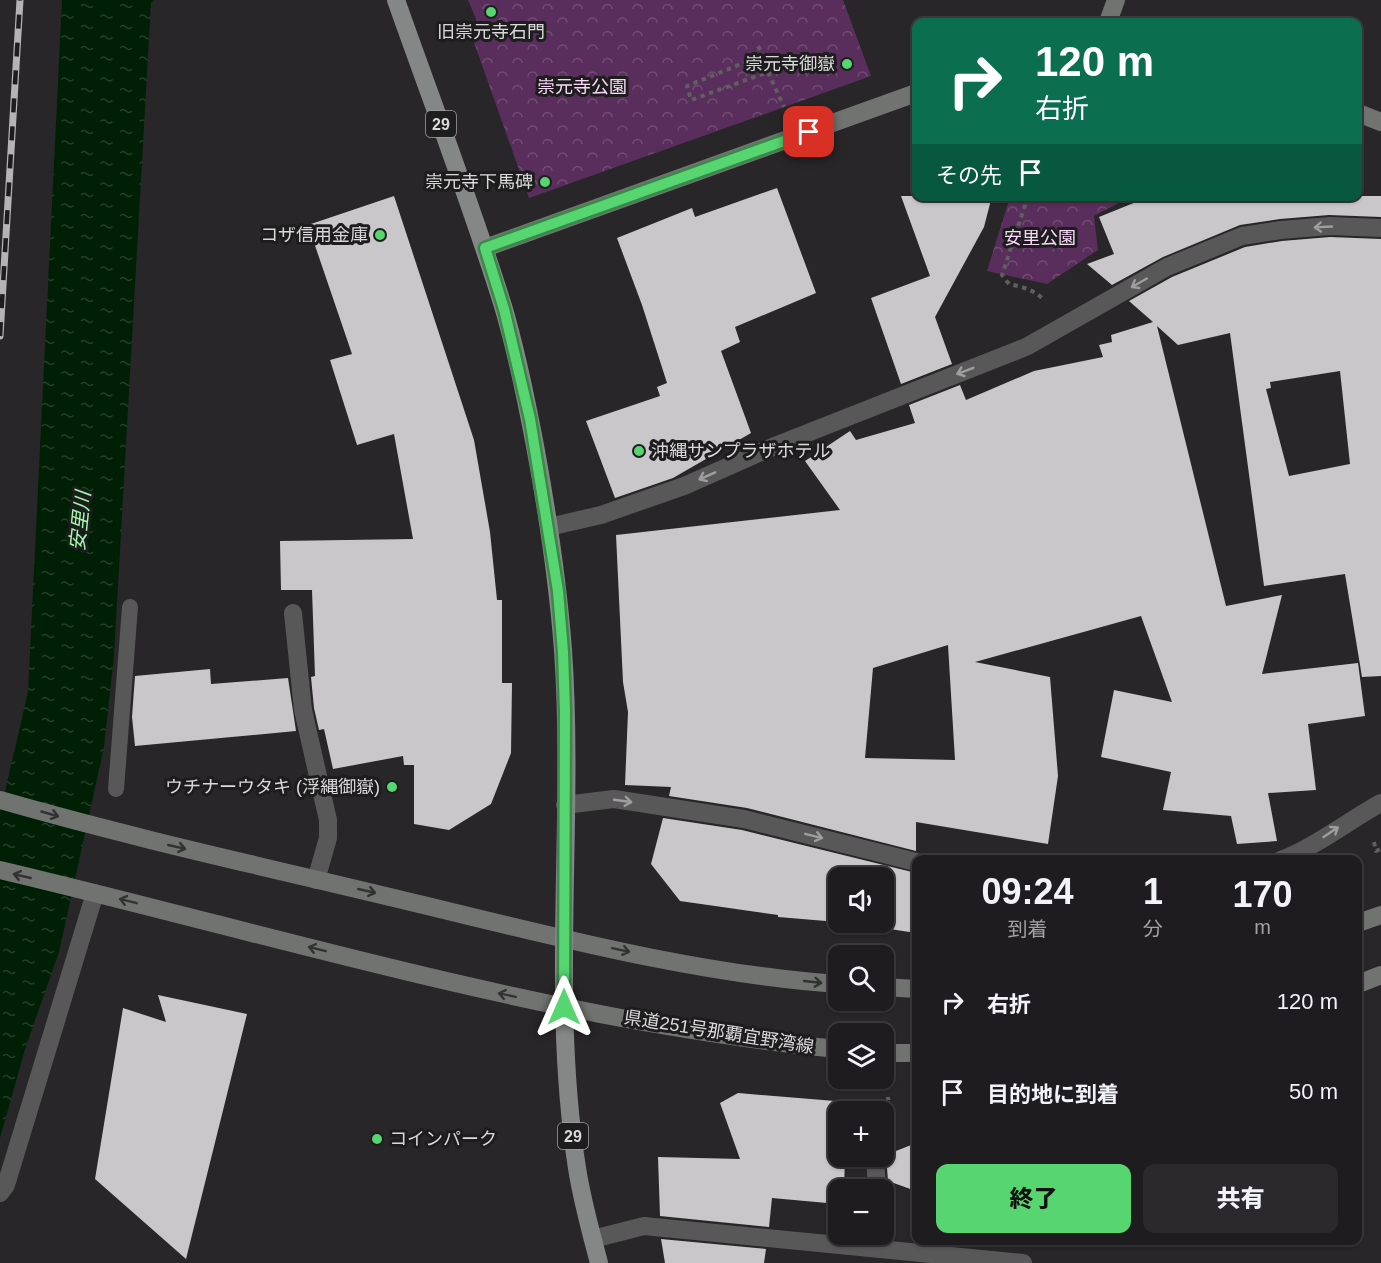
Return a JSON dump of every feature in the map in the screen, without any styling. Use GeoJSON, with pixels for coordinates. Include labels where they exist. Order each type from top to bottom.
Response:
{"type":"FeatureCollection","features":[{"type":"Feature","properties":{"kind":"main road","name":"29"},"geometry":{"type":"LineString","coordinates":[[396,0],[485,248],[504,309],[530,419],[549,528],[563,652],[566,730],[564,1007],[572,1130],[583,1202],[599,1263]]}},
{"type":"Feature","properties":{"kind":"street"},"geometry":{"type":"LineString","coordinates":[[1109,18],[1116,0]]}},
{"type":"Feature","properties":{"kind":"street"},"geometry":{"type":"LineString","coordinates":[[485,248],[912,94]]}},
{"type":"Feature","properties":{"kind":"street"},"geometry":{"type":"LineString","coordinates":[[1362,115],[1381,123]]}},
{"type":"Feature","properties":{"kind":"street"},"geometry":{"type":"LineString","coordinates":[[549,528],[601,515],[684,486],[777,445],[1026,347],[1167,267],[1242,236],[1330,226],[1381,228]]}},
{"type":"Feature","properties":{"kind":"street"},"geometry":{"type":"LineString","coordinates":[[293,614],[303,710],[328,820],[328,838],[316,880]]}},
{"type":"Feature","properties":{"kind":"street"},"geometry":{"type":"LineString","coordinates":[[565,805],[614,799],[744,819],[912,861]]}},
{"type":"Feature","properties":{"kind":"street"},"geometry":{"type":"LineString","coordinates":[[0,800],[100,828],[564,938],[696,967],[828,983]]}},
{"type":"Feature","properties":{"kind":"street"},"geometry":{"type":"LineString","coordinates":[[1293,855],[1305,850],[1381,803]]}},
{"type":"Feature","properties":{"kind":"street","name":"県道251号那覇宜野湾線"},"geometry":{"type":"LineString","coordinates":[[0,870],[447,982],[564,1007],[725,1036],[828,1049]]}},
{"type":"Feature","properties":{"kind":"street"},"geometry":{"type":"LineString","coordinates":[[0,1193],[6,1185],[90,892]]}},
{"type":"Feature","properties":{"kind":"street"},"geometry":{"type":"LineString","coordinates":[[1362,922],[1381,915]]}},
{"type":"Feature","properties":{"kind":"street"},"geometry":{"type":"LineString","coordinates":[[1362,982],[1381,975]]}},
{"type":"Feature","properties":{"kind":"street"},"geometry":{"type":"LineString","coordinates":[[894,988],[912,989]]}},
{"type":"Feature","properties":{"kind":"street"},"geometry":{"type":"LineString","coordinates":[[894,1053],[912,1053]]}},
{"type":"Feature","properties":{"kind":"street"},"geometry":{"type":"LineString","coordinates":[[593,1239],[644,1226],[828,1238]]}},
{"type":"Feature","properties":{"kind":"street"},"geometry":{"type":"LineString","coordinates":[[894,1244],[1023,1263]]}},
{"type":"Feature","properties":{"kind":"lane"},"geometry":{"type":"LineString","coordinates":[[116,789],[130,607]]}},
{"type":"Feature","properties":{"kind":"path"},"geometry":{"type":"LineString","coordinates":[[758,46],[763,55],[687,86],[691,100],[768,72],[787,115]]}},
{"type":"Feature","properties":{"kind":"path"},"geometry":{"type":"LineString","coordinates":[[1026,201],[1002,275],[1009,284],[1038,294],[1053,310],[1062,326]]}},
{"type":"Feature","properties":{"kind":"path"},"geometry":{"type":"LineString","coordinates":[[888,1097],[888,1101]]}},
{"type":"Feature","properties":{"kind":"green space","name":"崇元寺公園"},"geometry":{"type":"Polygon","coordinates":[[[468,0],[843,0],[871,76],[529,198],[470,31],[479,26],[468,0]]]}},
{"type":"Feature","properties":{"kind":"green space","name":"安里公園"},"geometry":{"type":"Polygon","coordinates":[[[1008,201],[1122,201],[1094,216],[1098,250],[1047,284],[987,271],[1008,201]]]}},
{"type":"Feature","properties":{"kind":"water","name":"安里川"},"geometry":{"type":"Polygon","coordinates":[[[62,0],[154,0],[151,3],[114,656],[104,747],[59,952],[26,1046],[0,1138],[0,813],[28,692],[62,0]]]}},
{"type":"Feature","properties":{"kind":"building"},"geometry":{"type":"Polygon","coordinates":[[[777,188],[816,293],[735,327],[740,342],[721,351],[751,433],[673,478],[615,498],[586,421],[660,396],[657,387],[667,383],[617,238],[692,208],[695,217],[777,188]]]}},
{"type":"Feature","properties":{"kind":"building"},"geometry":{"type":"Polygon","coordinates":[[[394,196],[474,440],[490,532],[497,600],[502,600],[502,683],[512,683],[511,753],[491,804],[449,830],[414,824],[414,765],[404,765],[403,756],[333,769],[324,729],[319,730],[314,708],[311,677],[315,676],[312,590],[281,590],[280,541],[413,539],[394,434],[357,445],[330,360],[352,354],[308,225],[394,196]]]}},
{"type":"Feature","properties":{"kind":"building"},"geometry":{"type":"Polygon","coordinates":[[[901,196],[912,196],[912,201],[991,201],[984,227],[935,317],[952,364],[901,384],[871,298],[930,276],[901,196]]]}},
{"type":"Feature","properties":{"kind":"building"},"geometry":{"type":"Polygon","coordinates":[[[1362,196],[1381,196],[1381,217],[1329,215],[1240,225],[1163,257],[1112,285],[1087,264],[1114,254],[1099,217],[1139,201],[1362,201],[1362,196]]]}},
{"type":"Feature","properties":{"kind":"building"},"geometry":{"type":"Polygon","coordinates":[[[1330,237],[1381,239],[1381,676],[1362,677],[1345,574],[1264,586],[1230,333],[1178,345],[1157,326],[1226,606],[1282,595],[1262,674],[1358,663],[1365,716],[1308,724],[1316,790],[1268,793],[1277,841],[1237,844],[1231,816],[1163,810],[1171,772],[1101,757],[1114,690],[1172,702],[1141,616],[975,662],[1050,677],[1058,776],[1048,844],[916,822],[916,851],[747,808],[669,796],[671,787],[625,785],[628,712],[623,682],[616,535],[840,510],[805,461],[850,431],[856,440],[915,423],[909,405],[960,385],[966,400],[1034,371],[1103,357],[1099,345],[1112,342],[1111,335],[1153,322],[1129,301],[1172,277],[1245,247],[1330,237]],[[1340,371],[1270,382],[1271,388],[1266,389],[1289,476],[1350,464],[1340,371]],[[948,645],[873,668],[865,758],[955,760],[948,645]]]}},
{"type":"Feature","properties":{"kind":"building"},"geometry":{"type":"Polygon","coordinates":[[[210,669],[211,684],[288,678],[296,731],[135,746],[132,717],[135,676],[210,669]]]}},
{"type":"Feature","properties":{"kind":"building"},"geometry":{"type":"Polygon","coordinates":[[[663,818],[742,830],[892,867],[828,867],[828,921],[778,917],[778,915],[680,901],[651,864],[663,818]]]}},
{"type":"Feature","properties":{"kind":"building"},"geometry":{"type":"Polygon","coordinates":[[[894,868],[912,872],[912,932],[894,930],[894,868]]]}},
{"type":"Feature","properties":{"kind":"building"},"geometry":{"type":"Polygon","coordinates":[[[158,995],[247,1014],[186,1259],[95,1179],[123,1008],[166,1022],[158,995]]]}},
{"type":"Feature","properties":{"kind":"building"},"geometry":{"type":"Polygon","coordinates":[[[738,1093],[835,1101],[828,1101],[828,1167],[845,1167],[844,1179],[828,1179],[828,1203],[772,1198],[769,1227],[660,1216],[658,1157],[740,1159],[720,1103],[738,1093]]]}},
{"type":"Feature","properties":{"kind":"building"},"geometry":{"type":"Polygon","coordinates":[[[912,1145],[912,1190],[894,1183],[894,1179],[888,1179],[887,1167],[894,1167],[894,1152],[912,1145]]]}},
{"type":"Feature","properties":{"kind":"building"},"geometry":{"type":"Polygon","coordinates":[[[661,1239],[766,1249],[764,1263],[665,1263],[661,1239]]]}},
{"type":"Feature","properties":{"kind":"railway"},"geometry":{"type":"LineString","coordinates":[[0,336],[20,0]]}},
{"type":"Feature","properties":{"kind":"place","name":"旧崇元寺石門"},"geometry":{"type":"Point","coordinates":[491,12]}},
{"type":"Feature","properties":{"kind":"place","name":"崇元寺御嶽"},"geometry":{"type":"Point","coordinates":[847,64]}},
{"type":"Feature","properties":{"kind":"place","name":"崇元寺下馬碑"},"geometry":{"type":"Point","coordinates":[545,182]}},
{"type":"Feature","properties":{"kind":"place","name":"コザ信用金庫"},"geometry":{"type":"Point","coordinates":[380,235]}},
{"type":"Feature","properties":{"kind":"place","name":"沖縄サンプラザホテル"},"geometry":{"type":"Point","coordinates":[639,451]}},
{"type":"Feature","properties":{"kind":"place","name":"ウチナーウタキ (浮縄御嶽)"},"geometry":{"type":"Point","coordinates":[392,787]}},
{"type":"Feature","properties":{"kind":"place","name":"コインパーク"},"geometry":{"type":"Point","coordinates":[377,1139]}},
{"type":"Feature","properties":{"kind":"route"},"geometry":{"type":"LineString","coordinates":[[564,1007],[566,759],[563,652],[558,591],[530,419],[504,309],[485,248],[809,132]]}}]}
